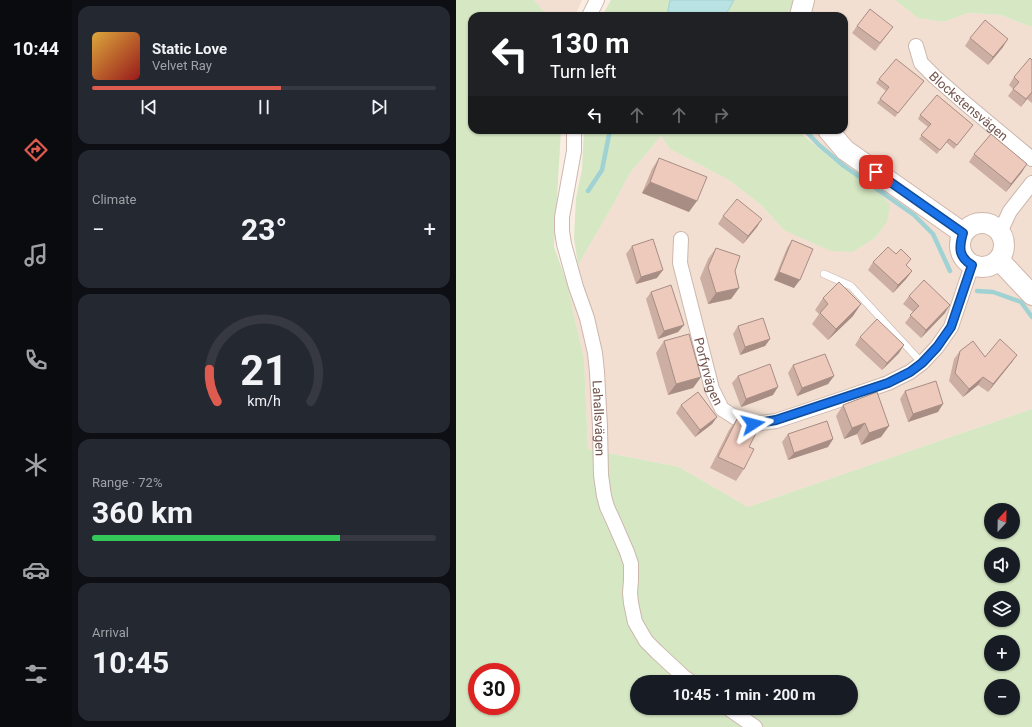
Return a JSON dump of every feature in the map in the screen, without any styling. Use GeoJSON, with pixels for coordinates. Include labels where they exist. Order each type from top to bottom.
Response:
{"type":"FeatureCollection","features":[{"type":"Feature","properties":{"kind":"street"},"geometry":{"type":"LineString","coordinates":[[591,12],[597,0]]}},
{"type":"Feature","properties":{"kind":"street"},"geometry":{"type":"LineString","coordinates":[[801,12],[804,0]]}},
{"type":"Feature","properties":{"kind":"street","name":"Blockstensvägen"},"geometry":{"type":"LineString","coordinates":[[916,46],[921,62],[935,77],[1032,159]]}},
{"type":"Feature","properties":{"kind":"street","name":"Lahallsvägen"},"geometry":{"type":"LineString","coordinates":[[574,134],[574,151],[562,217],[562,231],[564,244],[576,287],[587,318],[594,353],[597,372],[601,475],[606,507],[631,564],[630,603],[635,622],[646,641],[682,675]]}},
{"type":"Feature","properties":{"kind":"street"},"geometry":{"type":"LineString","coordinates":[[831,134],[845,150],[963,233]]}},
{"type":"Feature","properties":{"kind":"street"},"geometry":{"type":"LineString","coordinates":[[1000,232],[1010,211],[1032,183]]}},
{"type":"Feature","properties":{"kind":"street"},"geometry":{"type":"LineString","coordinates":[[982,223],[992,225],[1000,232],[1004,241],[1004,246],[1002,256],[996,263],[988,267],[980,268],[965,260],[961,252],[960,244],[963,233],[972,226],[982,223]]}},
{"type":"Feature","properties":{"kind":"street","name":"Porfyrvägen"},"geometry":{"type":"LineString","coordinates":[[681,239],[680,263],[712,389],[722,409],[736,418],[753,424],[776,420],[888,383],[910,372],[922,363],[937,347],[951,327],[972,265]]}},
{"type":"Feature","properties":{"kind":"street"},"geometry":{"type":"LineString","coordinates":[[999,260],[1032,295]]}},
{"type":"Feature","properties":{"kind":"street"},"geometry":{"type":"LineString","coordinates":[[738,715],[754,727]]}},
{"type":"Feature","properties":{"kind":"lane"},"geometry":{"type":"LineString","coordinates":[[824,274],[851,286],[922,363]]}},
{"type":"Feature","properties":{"kind":"shaded area"},"geometry":{"type":"Polygon","coordinates":[[[534,0],[582,0],[577,12],[544,12],[534,0]]]}},
{"type":"Feature","properties":{"kind":"shaded area"},"geometry":{"type":"Polygon","coordinates":[[[793,0],[895,0],[918,18],[944,22],[968,13],[1001,15],[1032,26],[1032,409],[748,507],[679,467],[588,449],[584,359],[566,280],[578,265],[630,173],[661,136],[670,149],[729,180],[761,205],[784,230],[853,252],[875,238],[887,222],[833,160],[803,134],[848,134],[848,12],[790,12],[793,0]]]}},
{"type":"Feature","properties":{"kind":"green space"},"geometry":{"type":"Polygon","coordinates":[[[456,0],[534,0],[544,12],[468,12],[468,134],[561,134],[554,247],[566,280],[584,359],[588,449],[679,467],[748,507],[1032,409],[1032,727],[456,727],[456,0]]]}},
{"type":"Feature","properties":{"kind":"green space"},"geometry":{"type":"Polygon","coordinates":[[[611,0],[793,0],[790,12],[604,12],[611,0]]]}},
{"type":"Feature","properties":{"kind":"green space"},"geometry":{"type":"Polygon","coordinates":[[[895,0],[1032,0],[1032,26],[1001,15],[968,13],[944,22],[918,18],[895,0]]]}},
{"type":"Feature","properties":{"kind":"green space"},"geometry":{"type":"Polygon","coordinates":[[[584,134],[803,134],[833,160],[880,193],[890,205],[887,222],[875,238],[853,252],[831,251],[784,230],[761,205],[729,180],[670,149],[661,136],[630,173],[578,265],[574,238],[576,198],[582,169],[584,134]]]}},
{"type":"Feature","properties":{"kind":"water"},"geometry":{"type":"Polygon","coordinates":[[[670,0],[734,0],[727,12],[668,12],[670,0]]]}},
{"type":"Feature","properties":{"kind":"building"},"geometry":{"type":"Polygon","coordinates":[[[870,9],[893,27],[880,43],[857,26],[870,9]]]}},
{"type":"Feature","properties":{"kind":"building"},"geometry":{"type":"Polygon","coordinates":[[[985,20],[1008,39],[993,57],[970,38],[985,20]]]}},
{"type":"Feature","properties":{"kind":"building"},"geometry":{"type":"Polygon","coordinates":[[[1030,58],[1032,60],[1032,92],[1026,99],[1013,89],[1019,82],[1014,77],[1030,58]]]}},
{"type":"Feature","properties":{"kind":"building"},"geometry":{"type":"Polygon","coordinates":[[[896,59],[924,81],[898,113],[880,99],[889,87],[879,79],[896,59]]]}},
{"type":"Feature","properties":{"kind":"building"},"geometry":{"type":"Polygon","coordinates":[[[937,95],[973,125],[957,145],[949,139],[940,150],[921,135],[931,124],[920,115],[937,95]]]}},
{"type":"Feature","properties":{"kind":"building"},"geometry":{"type":"Polygon","coordinates":[[[991,134],[1027,164],[1011,184],[974,154],[991,134]]]}},
{"type":"Feature","properties":{"kind":"building"},"geometry":{"type":"Polygon","coordinates":[[[659,158],[707,177],[697,201],[650,182],[659,158]]]}},
{"type":"Feature","properties":{"kind":"building"},"geometry":{"type":"Polygon","coordinates":[[[737,199],[762,219],[748,236],[723,216],[737,199]]]}},
{"type":"Feature","properties":{"kind":"building"},"geometry":{"type":"Polygon","coordinates":[[[653,239],[663,270],[641,277],[632,246],[653,239]]]}},
{"type":"Feature","properties":{"kind":"building"},"geometry":{"type":"Polygon","coordinates":[[[792,240],[813,249],[800,280],[779,272],[792,240]]]}},
{"type":"Feature","properties":{"kind":"building"},"geometry":{"type":"Polygon","coordinates":[[[888,247],[896,254],[901,249],[911,259],[906,265],[912,271],[898,285],[873,262],[888,247]]]}},
{"type":"Feature","properties":{"kind":"building"},"geometry":{"type":"Polygon","coordinates":[[[716,248],[740,256],[735,271],[739,288],[716,293],[708,267],[716,248]]]}},
{"type":"Feature","properties":{"kind":"building"},"geometry":{"type":"Polygon","coordinates":[[[924,280],[950,305],[926,330],[910,315],[919,306],[909,296],[924,280]]]}},
{"type":"Feature","properties":{"kind":"building"},"geometry":{"type":"Polygon","coordinates":[[[839,282],[861,304],[836,329],[820,313],[828,304],[823,298],[839,282]]]}},
{"type":"Feature","properties":{"kind":"building"},"geometry":{"type":"Polygon","coordinates":[[[671,285],[684,325],[664,331],[651,292],[671,285]]]}},
{"type":"Feature","properties":{"kind":"building"},"geometry":{"type":"Polygon","coordinates":[[[763,318],[770,339],[745,347],[738,326],[763,318]]]}},
{"type":"Feature","properties":{"kind":"building"},"geometry":{"type":"Polygon","coordinates":[[[877,319],[904,345],[887,363],[860,337],[877,319]]]}},
{"type":"Feature","properties":{"kind":"building"},"geometry":{"type":"Polygon","coordinates":[[[689,334],[701,377],[676,384],[664,341],[689,334]]]}},
{"type":"Feature","properties":{"kind":"building"},"geometry":{"type":"Polygon","coordinates":[[[1000,339],[1017,355],[993,384],[983,377],[969,389],[955,373],[960,351],[973,341],[985,357],[1000,339]]]}},
{"type":"Feature","properties":{"kind":"building"},"geometry":{"type":"Polygon","coordinates":[[[825,354],[834,376],[802,388],[793,365],[825,354]]]}},
{"type":"Feature","properties":{"kind":"building"},"geometry":{"type":"Polygon","coordinates":[[[770,364],[778,387],[746,399],[738,376],[770,364]]]}},
{"type":"Feature","properties":{"kind":"building"},"geometry":{"type":"Polygon","coordinates":[[[936,381],[943,404],[913,414],[905,391],[936,381]]]}},
{"type":"Feature","properties":{"kind":"building"},"geometry":{"type":"Polygon","coordinates":[[[698,392],[717,417],[700,430],[681,405],[698,392]]]}},
{"type":"Feature","properties":{"kind":"building"},"geometry":{"type":"Polygon","coordinates":[[[877,392],[889,426],[869,433],[865,423],[852,428],[843,405],[877,392]]]}},
{"type":"Feature","properties":{"kind":"building"},"geometry":{"type":"Polygon","coordinates":[[[737,419],[758,429],[749,447],[754,449],[744,469],[718,457],[737,419]]]}},
{"type":"Feature","properties":{"kind":"building"},"geometry":{"type":"Polygon","coordinates":[[[827,421],[833,439],[794,453],[788,434],[827,421]]]}},
{"type":"Feature","properties":{"kind":"waterway"},"geometry":{"type":"LineString","coordinates":[[588,191],[602,170],[609,134]]}},
{"type":"Feature","properties":{"kind":"waterway"},"geometry":{"type":"LineString","coordinates":[[809,134],[819,145],[844,166],[914,215],[933,234],[950,271]]}},
{"type":"Feature","properties":{"kind":"waterway"},"geometry":{"type":"LineString","coordinates":[[977,291],[993,292],[1021,302],[1032,317]]}},
{"type":"Feature","properties":{"kind":"route"},"geometry":{"type":"LineString","coordinates":[[753,424],[776,420],[888,383],[910,372],[922,363],[937,347],[951,327],[972,265],[965,260],[961,252],[960,240],[963,233],[876,172]]}}]}
